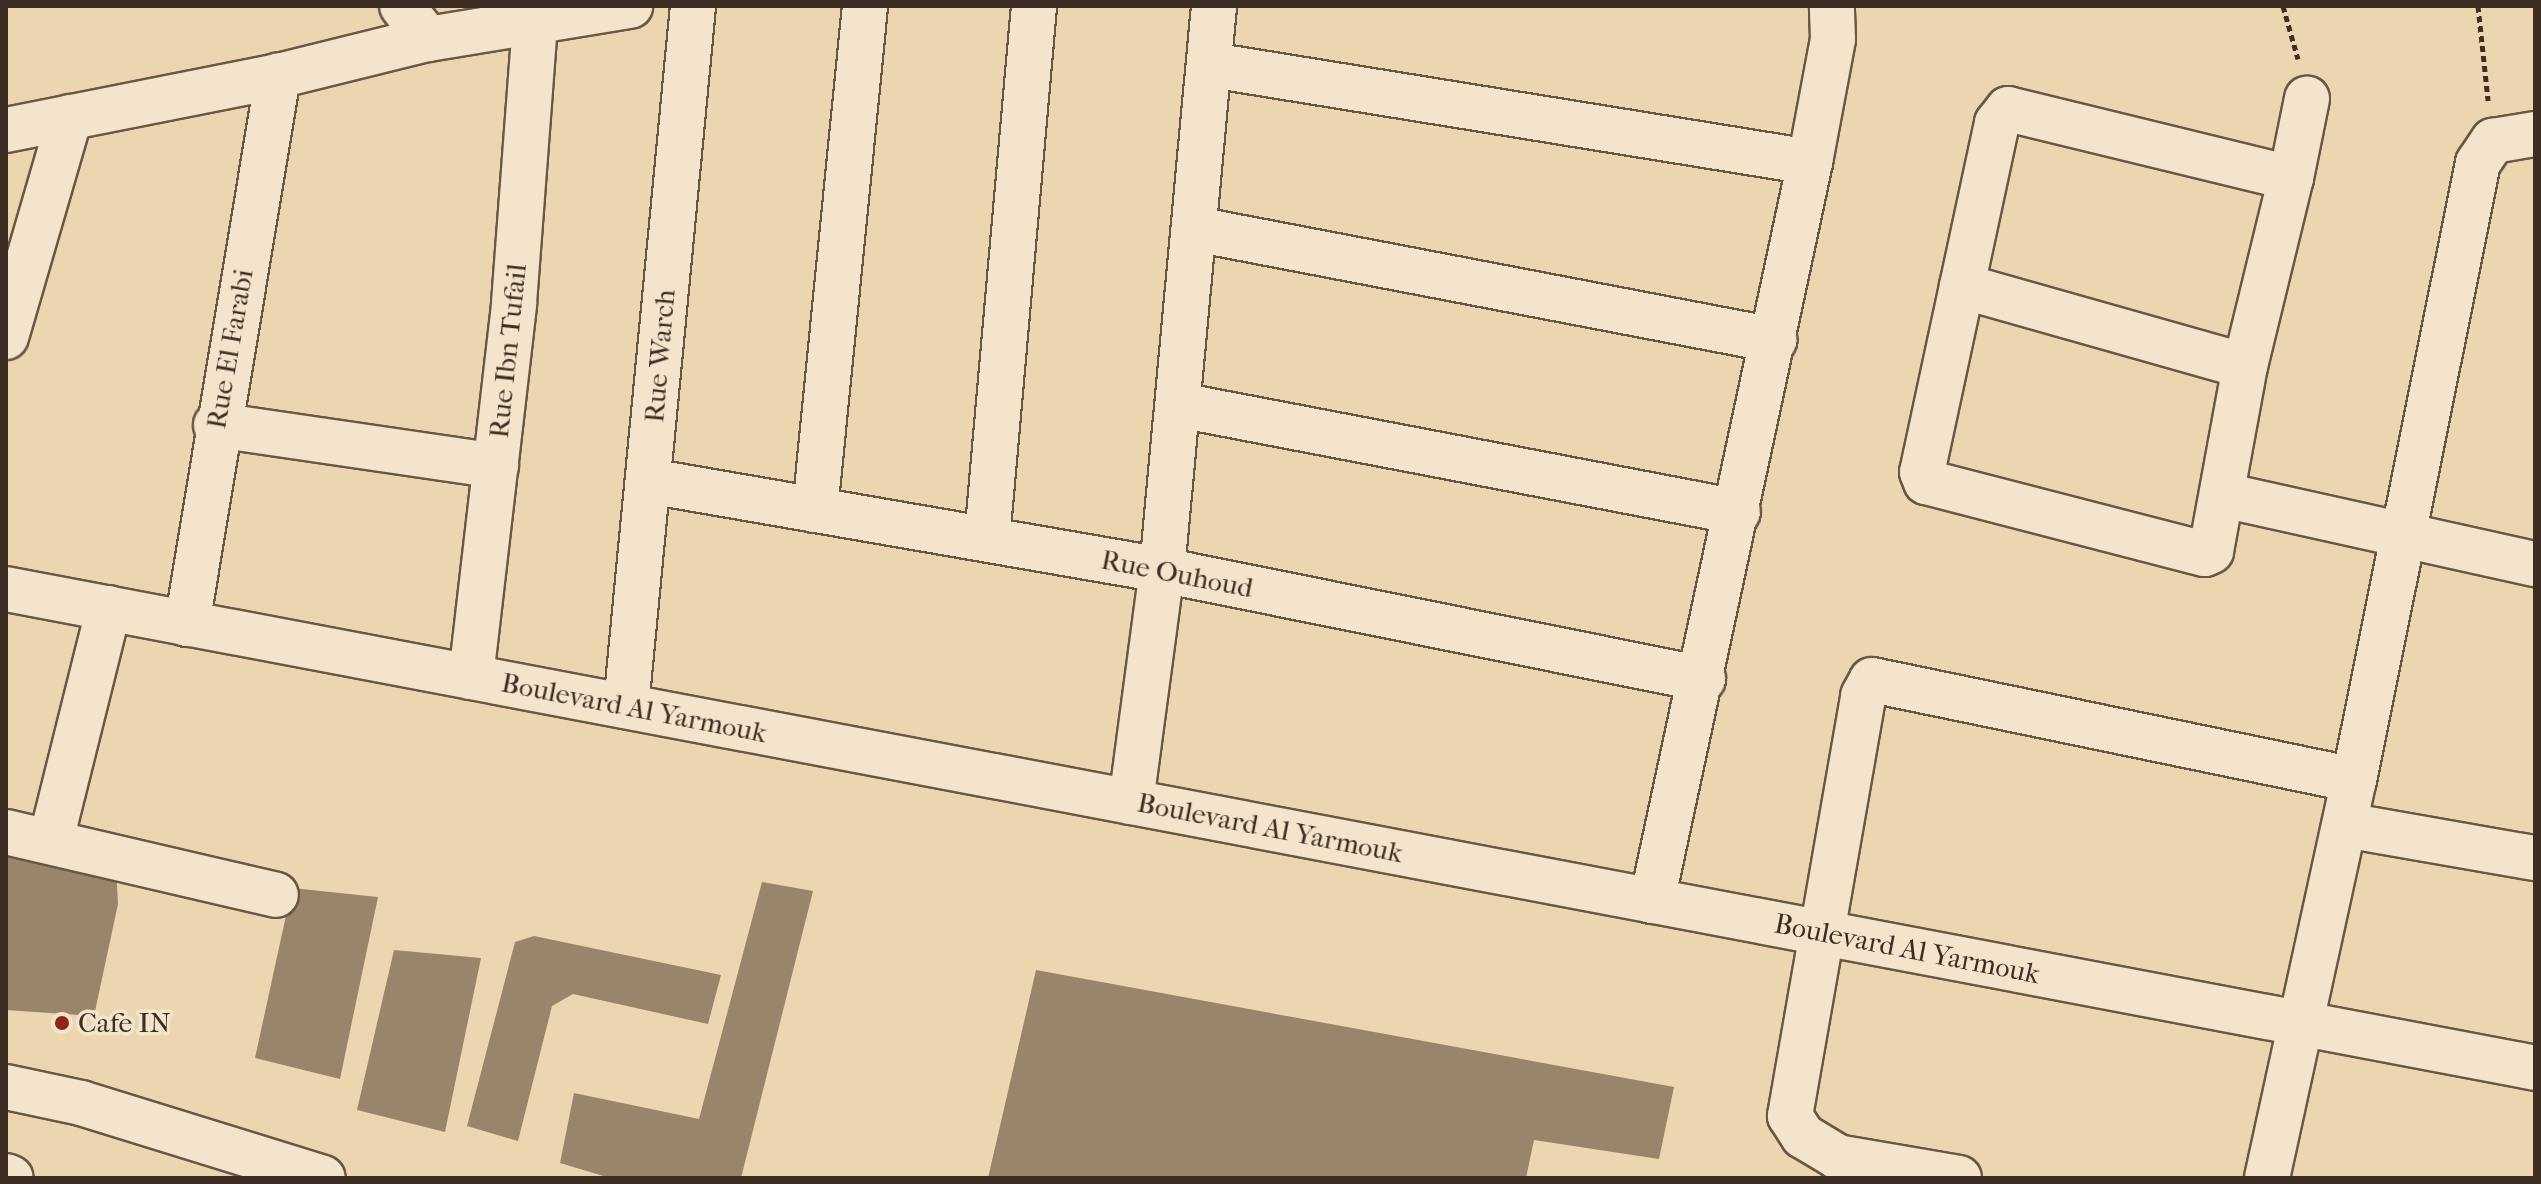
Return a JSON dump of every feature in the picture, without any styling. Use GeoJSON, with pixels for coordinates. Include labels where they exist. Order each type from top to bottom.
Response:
{"type":"FeatureCollection","features":[{"type":"Feature","properties":{"kind":"street"},"geometry":{"type":"LineString","coordinates":[[6,130],[278,76],[415,22],[555,16],[630,6]]}},
{"type":"Feature","properties":{"kind":"street","name":"Rue Warch"},"geometry":{"type":"LineString","coordinates":[[626,706],[693,6]]}},
{"type":"Feature","properties":{"kind":"street"},"geometry":{"type":"LineString","coordinates":[[815,510],[865,6]]}},
{"type":"Feature","properties":{"kind":"street"},"geometry":{"type":"LineString","coordinates":[[987,539],[1034,6]]}},
{"type":"Feature","properties":{"kind":"street"},"geometry":{"type":"LineString","coordinates":[[1131,802],[1162,570],[1211,65],[1214,6]]}},
{"type":"Feature","properties":{"kind":"street"},"geometry":{"type":"LineString","coordinates":[[1652,901],[1703,679],[1810,162],[1833,39],[1832,6]]}},
{"type":"Feature","properties":{"kind":"street","name":"Rue Ibn Tufail"},"geometry":{"type":"LineString","coordinates":[[471,677],[555,16]]}},
{"type":"Feature","properties":{"kind":"street"},"geometry":{"type":"LineString","coordinates":[[1211,65],[1810,162]]}},
{"type":"Feature","properties":{"kind":"street","name":"Rue El Farabi"},"geometry":{"type":"LineString","coordinates":[[187,624],[216,425],[278,76]]}},
{"type":"Feature","properties":{"kind":"street"},"geometry":{"type":"LineString","coordinates":[[2291,178],[2008,109],[1997,123],[1922,472],[1926,482],[2205,554],[2214,545],[2245,366],[2291,178],[2307,99]]}},
{"type":"Feature","properties":{"kind":"street"},"geometry":{"type":"LineString","coordinates":[[6,337],[70,117]]}},
{"type":"Feature","properties":{"kind":"street"},"geometry":{"type":"LineString","coordinates":[[2267,1178],[2345,825],[2478,163],[2493,141],[2535,134]]}},
{"type":"Feature","properties":{"kind":"street"},"geometry":{"type":"LineString","coordinates":[[1195,229],[1774,340]]}},
{"type":"Feature","properties":{"kind":"street"},"geometry":{"type":"LineString","coordinates":[[1962,286],[2245,366]]}},
{"type":"Feature","properties":{"kind":"street"},"geometry":{"type":"LineString","coordinates":[[1179,405],[1738,512]]}},
{"type":"Feature","properties":{"kind":"street"},"geometry":{"type":"LineString","coordinates":[[216,425],[496,466]]}},
{"type":"Feature","properties":{"kind":"street","name":"Rue Ouhoud"},"geometry":{"type":"LineString","coordinates":[[649,481],[1162,570],[1703,679]]}},
{"type":"Feature","properties":{"kind":"street"},"geometry":{"type":"LineString","coordinates":[[2223,495],[2535,564]]}},
{"type":"Feature","properties":{"kind":"street","name":"Boulevard Al Yarmouk"},"geometry":{"type":"LineString","coordinates":[[6,589],[2535,1068]]}},
{"type":"Feature","properties":{"kind":"street"},"geometry":{"type":"LineString","coordinates":[[51,840],[109,608]]}},
{"type":"Feature","properties":{"kind":"street"},"geometry":{"type":"LineString","coordinates":[[1959,1178],[1838,1157],[1803,1136],[1790,1116],[1863,696],[1872,680],[2354,780]]}},
{"type":"Feature","properties":{"kind":"street"},"geometry":{"type":"LineString","coordinates":[[2345,825],[2535,858]]}},
{"type":"Feature","properties":{"kind":"street"},"geometry":{"type":"LineString","coordinates":[[6,832],[51,840],[276,895]]}},
{"type":"Feature","properties":{"kind":"street"},"geometry":{"type":"LineString","coordinates":[[6,1087],[81,1103],[323,1178]]}},
{"type":"Feature","properties":{"kind":"path"},"geometry":{"type":"LineString","coordinates":[[2283,6],[2307,99]]}},
{"type":"Feature","properties":{"kind":"path"},"geometry":{"type":"LineString","coordinates":[[2478,6],[2493,141]]}},
{"type":"Feature","properties":{"kind":"building"},"geometry":{"type":"Polygon","coordinates":[[[6,850],[116,868],[118,904],[94,1016],[6,1010],[6,850]]]}},
{"type":"Feature","properties":{"kind":"building"},"geometry":{"type":"Polygon","coordinates":[[[762,882],[813,891],[741,1178],[610,1178],[560,1163],[574,1093],[699,1119],[762,882]]]}},
{"type":"Feature","properties":{"kind":"building"},"geometry":{"type":"Polygon","coordinates":[[[292,888],[378,897],[340,1079],[255,1058],[292,888]]]}},
{"type":"Feature","properties":{"kind":"building"},"geometry":{"type":"Polygon","coordinates":[[[534,936],[721,975],[708,1024],[573,994],[552,1006],[518,1141],[467,1126],[515,942],[534,936]]]}},
{"type":"Feature","properties":{"kind":"building"},"geometry":{"type":"Polygon","coordinates":[[[394,950],[481,958],[445,1132],[357,1110],[394,950]]]}},
{"type":"Feature","properties":{"kind":"building"},"geometry":{"type":"Polygon","coordinates":[[[1036,970],[1674,1087],[1659,1159],[1534,1140],[1526,1178],[988,1178],[1036,970]]]}},
{"type":"Feature","properties":{"kind":"place","name":"Cafe IN"},"geometry":{"type":"Point","coordinates":[62,1023]}}]}
